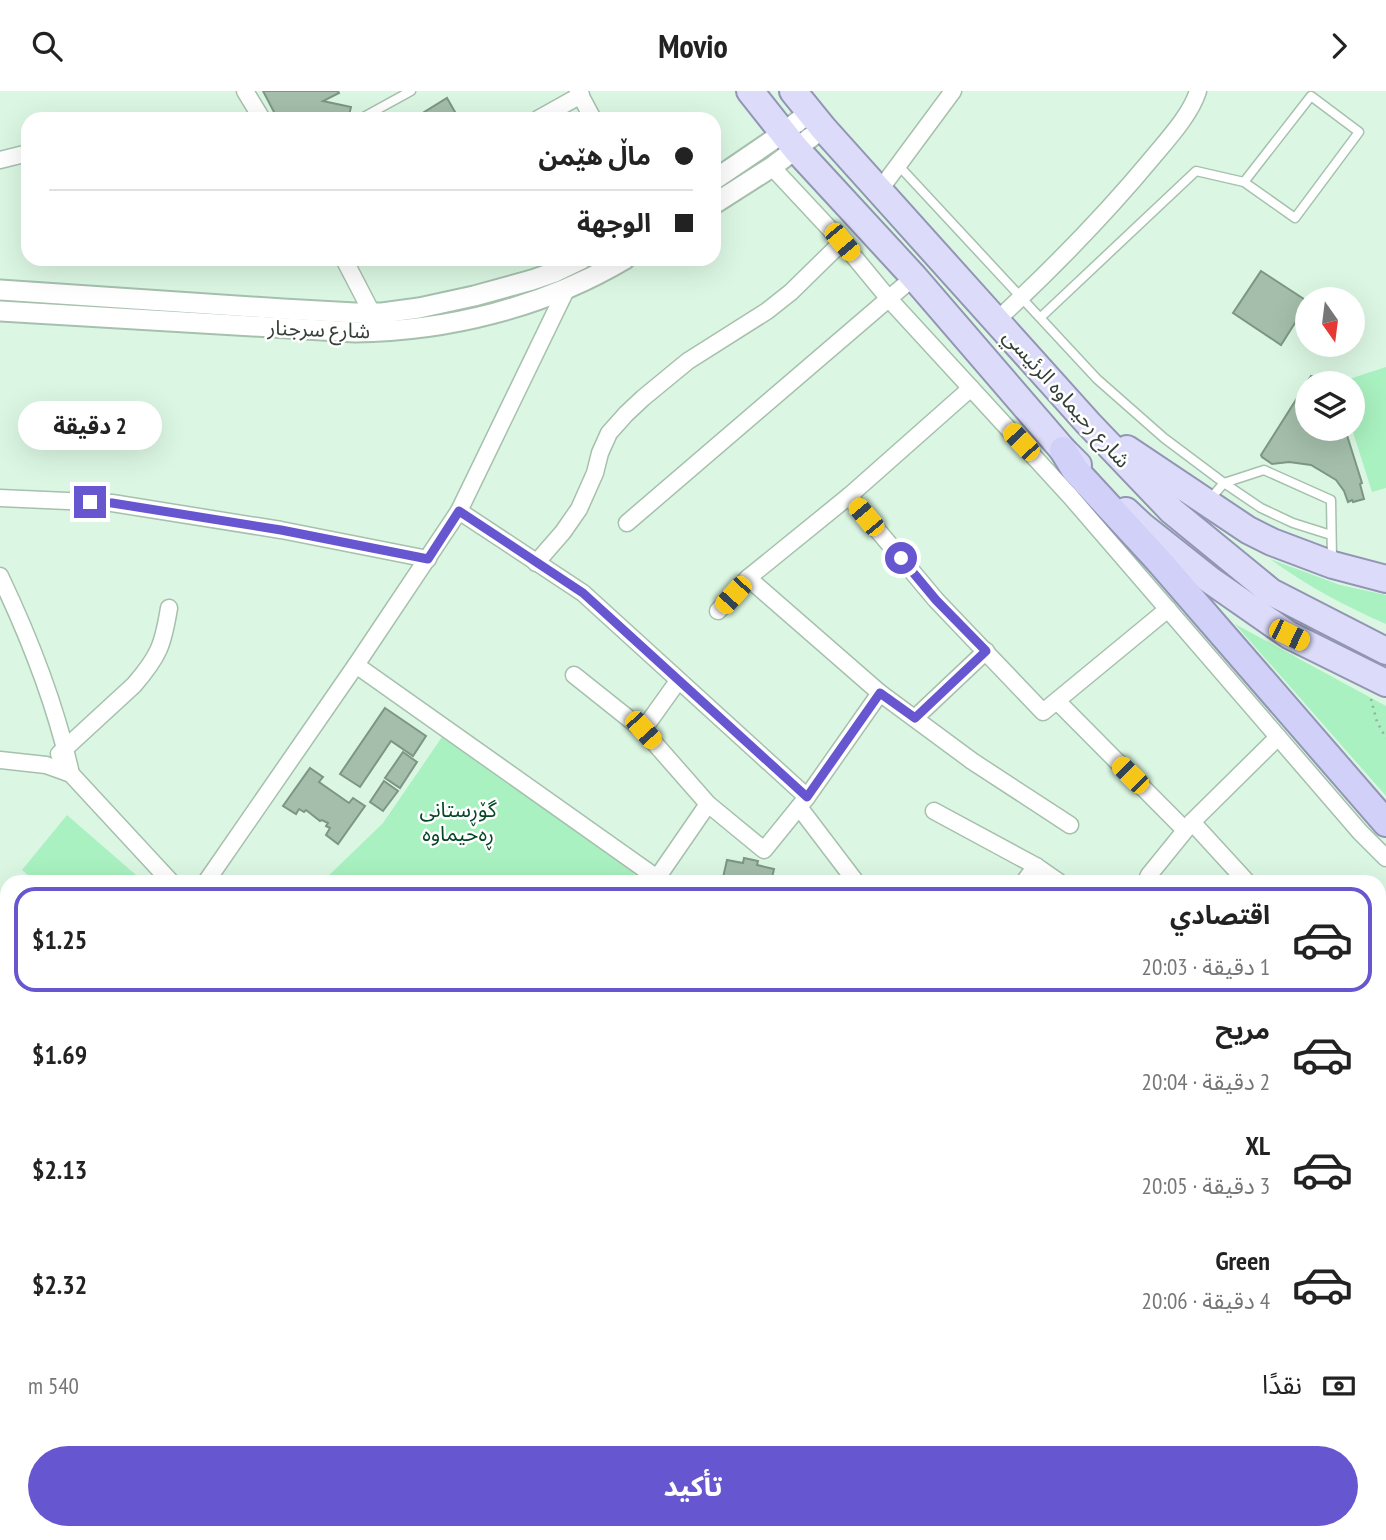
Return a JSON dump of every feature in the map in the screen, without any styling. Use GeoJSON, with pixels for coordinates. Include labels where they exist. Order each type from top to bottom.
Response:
{"type":"FeatureCollection","features":[{"type":"Feature","properties":{"kind":"highway"},"geometry":{"type":"LineString","coordinates":[[1063,450],[1076,470],[1158,560],[1386,823]]}},
{"type":"Feature","properties":{"kind":"main road","name":"شارع رحيماوه الرئيسي"},"geometry":{"type":"LineString","coordinates":[[750,91],[790,141],[914,277],[1063,450],[1142,526],[1210,580],[1289,635],[1324,652],[1378,690]]}},
{"type":"Feature","properties":{"kind":"main road","name":"شارع رحيماوه الرئيسي"},"geometry":{"type":"LineString","coordinates":[[809,110],[1088,423],[1172,511],[1271,592],[1386,651]]}},
{"type":"Feature","properties":{"kind":"main road"},"geometry":{"type":"LineString","coordinates":[[1088,423],[1216,493],[1248,530],[1332,565],[1386,579]]}},
{"type":"Feature","properties":{"kind":"street"},"geometry":{"type":"LineString","coordinates":[[245,91],[258,112]]}},
{"type":"Feature","properties":{"kind":"street"},"geometry":{"type":"LineString","coordinates":[[879,191],[953,91]]}},
{"type":"Feature","properties":{"kind":"street"},"geometry":{"type":"LineString","coordinates":[[997,320],[1128,188],[1175,129],[1198,91]]}},
{"type":"Feature","properties":{"kind":"street"},"geometry":{"type":"LineString","coordinates":[[549,112],[580,93],[590,112]]}},
{"type":"Feature","properties":{"kind":"street"},"geometry":{"type":"LineString","coordinates":[[721,200],[772,167],[809,110]]}},
{"type":"Feature","properties":{"kind":"street"},"geometry":{"type":"LineString","coordinates":[[721,176],[790,141]]}},
{"type":"Feature","properties":{"kind":"street"},"geometry":{"type":"LineString","coordinates":[[0,160],[21,155]]}},
{"type":"Feature","properties":{"kind":"street"},"geometry":{"type":"LineString","coordinates":[[772,167],[1070,496],[1360,832],[1386,858]]}},
{"type":"Feature","properties":{"kind":"street"},"geometry":{"type":"LineString","coordinates":[[536,563],[579,509],[609,433],[626,414],[688,361],[767,311],[791,292],[842,242]]}},
{"type":"Feature","properties":{"kind":"street"},"geometry":{"type":"LineString","coordinates":[[348,266],[372,313]]}},
{"type":"Feature","properties":{"kind":"street","name":"شارع سرجنار"},"geometry":{"type":"LineString","coordinates":[[0,311],[228,315],[372,313],[409,310],[474,296],[532,280],[567,266]]}},
{"type":"Feature","properties":{"kind":"street","name":"شارع سرجنار"},"geometry":{"type":"LineString","coordinates":[[0,291],[228,315],[355,332],[408,330],[466,319],[529,302],[566,290],[612,266]]}},
{"type":"Feature","properties":{"kind":"street"},"geometry":{"type":"LineString","coordinates":[[627,523],[914,277]]}},
{"type":"Feature","properties":{"kind":"street"},"geometry":{"type":"LineString","coordinates":[[211,875],[356,666],[459,511],[566,290]]}},
{"type":"Feature","properties":{"kind":"street"},"geometry":{"type":"LineString","coordinates":[[718,611],[748,578],[849,496],[971,389]]}},
{"type":"Feature","properties":{"kind":"street"},"geometry":{"type":"LineString","coordinates":[[849,496],[936,600],[1044,712],[1168,609]]}},
{"type":"Feature","properties":{"kind":"street"},"geometry":{"type":"LineString","coordinates":[[0,498],[112,503],[281,530],[428,559]]}},
{"type":"Feature","properties":{"kind":"street"},"geometry":{"type":"LineString","coordinates":[[459,511],[583,593],[678,681],[803,802],[851,875]]}},
{"type":"Feature","properties":{"kind":"street"},"geometry":{"type":"LineString","coordinates":[[0,576],[45,684],[71,773],[165,875]]}},
{"type":"Feature","properties":{"kind":"street"},"geometry":{"type":"LineString","coordinates":[[748,578],[880,693],[972,761],[1070,825]]}},
{"type":"Feature","properties":{"kind":"street"},"geometry":{"type":"LineString","coordinates":[[46,765],[134,685],[155,659],[165,631],[169,608]]}},
{"type":"Feature","properties":{"kind":"street"},"geometry":{"type":"LineString","coordinates":[[915,718],[986,651]]}},
{"type":"Feature","properties":{"kind":"street"},"geometry":{"type":"LineString","coordinates":[[356,666],[653,875]]}},
{"type":"Feature","properties":{"kind":"street"},"geometry":{"type":"LineString","coordinates":[[574,675],[643,730],[708,804],[764,850],[803,802],[880,693]]}},
{"type":"Feature","properties":{"kind":"street"},"geometry":{"type":"LineString","coordinates":[[643,730],[678,681]]}},
{"type":"Feature","properties":{"kind":"street"},"geometry":{"type":"LineString","coordinates":[[1057,701],[1240,875]]}},
{"type":"Feature","properties":{"kind":"street"},"geometry":{"type":"LineString","coordinates":[[1154,875],[1188,826],[1278,737]]}},
{"type":"Feature","properties":{"kind":"street"},"geometry":{"type":"LineString","coordinates":[[0,760],[46,765],[71,773]]}},
{"type":"Feature","properties":{"kind":"street"},"geometry":{"type":"LineString","coordinates":[[659,875],[708,804]]}},
{"type":"Feature","properties":{"kind":"street"},"geometry":{"type":"LineString","coordinates":[[934,811],[1049,875]]}},
{"type":"Feature","properties":{"kind":"street"},"geometry":{"type":"LineString","coordinates":[[1029,875],[1036,866]]}},
{"type":"Feature","properties":{"kind":"lane"},"geometry":{"type":"LineString","coordinates":[[373,112],[411,91]]}},
{"type":"Feature","properties":{"kind":"lane"},"geometry":{"type":"LineString","coordinates":[[1041,317],[1196,171],[1244,182],[1295,218],[1359,132],[1311,96],[1244,182]]}},
{"type":"Feature","properties":{"kind":"lane"},"geometry":{"type":"LineString","coordinates":[[899,166],[1111,392],[1164,438],[1216,493],[1331,535]]}},
{"type":"Feature","properties":{"kind":"lane"},"geometry":{"type":"LineString","coordinates":[[1216,493],[1264,470],[1331,500],[1332,565]]}},
{"type":"Feature","properties":{"kind":"path"},"geometry":{"type":"LineString","coordinates":[[1378,690],[1377,722],[1386,738]]}},
{"type":"Feature","properties":{"kind":"green space"},"geometry":{"type":"Polygon","coordinates":[[[1386,367],[1386,488],[1372,492],[1356,441],[1365,441],[1365,374],[1386,367]]]}},
{"type":"Feature","properties":{"kind":"green space"},"geometry":{"type":"Polygon","coordinates":[[[1270,559],[1340,585],[1386,595],[1386,624],[1326,595],[1270,559]]]}},
{"type":"Feature","properties":{"kind":"green space"},"geometry":{"type":"Polygon","coordinates":[[[1235,624],[1386,706],[1386,796],[1235,624]]]}},
{"type":"Feature","properties":{"kind":"green space","name":"گۆڕستانی ڕەحیماوە"},"geometry":{"type":"Polygon","coordinates":[[[442,737],[649,875],[329,875],[383,823],[442,737]]]}},
{"type":"Feature","properties":{"kind":"green space"},"geometry":{"type":"Polygon","coordinates":[[[67,815],[136,875],[28,875],[22,870],[67,815]]]}},
{"type":"Feature","properties":{"kind":"building"},"geometry":{"type":"Polygon","coordinates":[[[263,91],[338,91],[339,93],[323,101],[351,107],[350,112],[274,112],[263,91]]]}},
{"type":"Feature","properties":{"kind":"building"},"geometry":{"type":"Polygon","coordinates":[[[447,98],[455,112],[424,112],[447,98]]]}},
{"type":"Feature","properties":{"kind":"building"},"geometry":{"type":"Polygon","coordinates":[[[1261,271],[1295,293],[1295,323],[1281,345],[1233,313],[1261,271]]]}},
{"type":"Feature","properties":{"kind":"building"},"geometry":{"type":"Polygon","coordinates":[[[1295,401],[1295,441],[1349,441],[1362,483],[1360,484],[1364,499],[1348,502],[1336,480],[1311,465],[1289,462],[1272,464],[1261,455],[1295,401]]]}},
{"type":"Feature","properties":{"kind":"building"},"geometry":{"type":"Polygon","coordinates":[[[385,708],[426,736],[413,756],[391,741],[360,787],[340,774],[385,708]]]}},
{"type":"Feature","properties":{"kind":"building"},"geometry":{"type":"Polygon","coordinates":[[[403,752],[417,762],[400,788],[385,778],[403,752]]]}},
{"type":"Feature","properties":{"kind":"building"},"geometry":{"type":"Polygon","coordinates":[[[310,768],[323,777],[319,782],[349,803],[353,798],[365,806],[338,844],[326,835],[330,828],[326,826],[328,823],[320,821],[306,810],[304,812],[299,809],[296,814],[283,806],[310,768]]]}},
{"type":"Feature","properties":{"kind":"building"},"geometry":{"type":"Polygon","coordinates":[[[384,781],[398,791],[383,811],[370,802],[384,781]]]}},
{"type":"Feature","properties":{"kind":"building"},"geometry":{"type":"Polygon","coordinates":[[[744,858],[758,861],[757,865],[774,869],[773,875],[724,875],[727,860],[743,863],[744,858]]]}},
{"type":"Feature","properties":{"kind":"route"},"geometry":{"type":"LineString","coordinates":[[90,502],[112,503],[281,530],[428,559],[459,511],[583,593],[807,797],[880,693],[915,718],[986,651],[936,600],[901,558]]}}]}
